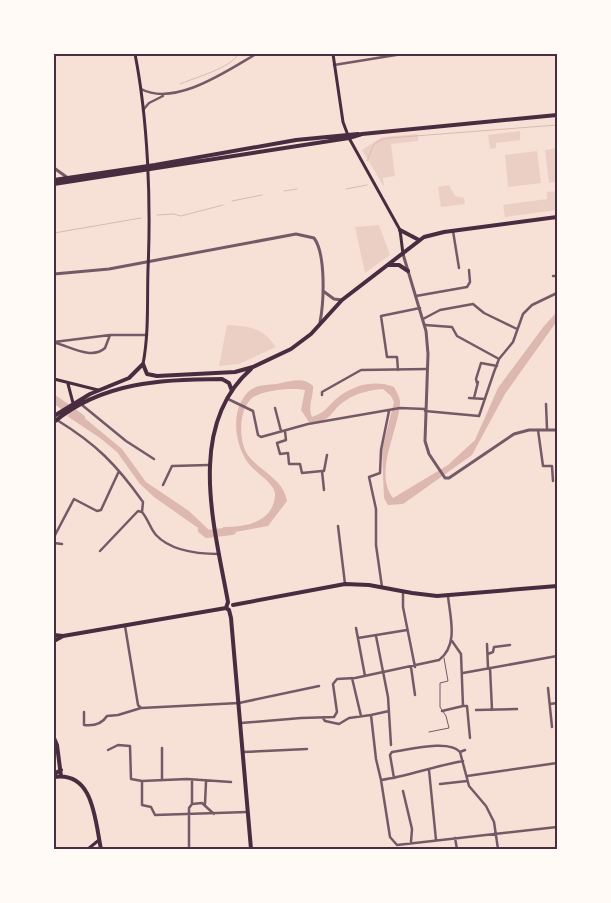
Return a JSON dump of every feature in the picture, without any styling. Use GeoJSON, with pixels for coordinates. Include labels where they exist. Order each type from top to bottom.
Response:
{"type":"FeatureCollection","features":[{"type":"Feature","properties":{"kind":"main road"},"geometry":{"type":"LineString","coordinates":[[135,54],[147,169],[149,261],[147,335],[143,364],[147,374],[157,376],[220,375],[253,367],[299,344],[311,334],[342,300],[419,240],[430,235],[557,217]]}},
{"type":"Feature","properties":{"kind":"main road"},"geometry":{"type":"LineString","coordinates":[[332,54],[348,136],[400,230],[403,254]]}},
{"type":"Feature","properties":{"kind":"main road"},"geometry":{"type":"LineString","coordinates":[[54,184],[360,134],[557,115]]}},
{"type":"Feature","properties":{"kind":"main road"},"geometry":{"type":"LineString","coordinates":[[54,180],[147,169]]}},
{"type":"Feature","properties":{"kind":"main road"},"geometry":{"type":"LineString","coordinates":[[400,230],[419,240]]}},
{"type":"Feature","properties":{"kind":"main road"},"geometry":{"type":"LineString","coordinates":[[389,265],[399,265],[408,271]]}},
{"type":"Feature","properties":{"kind":"main road"},"geometry":{"type":"LineString","coordinates":[[56,414],[99,390],[129,378],[143,364]]}},
{"type":"Feature","properties":{"kind":"main road"},"geometry":{"type":"LineString","coordinates":[[251,849],[240,703],[228,602],[214,525],[209,465],[215,430],[228,399],[232,391],[253,367]]}},
{"type":"Feature","properties":{"kind":"main road"},"geometry":{"type":"LineString","coordinates":[[54,379],[99,390]]}},
{"type":"Feature","properties":{"kind":"main road"},"geometry":{"type":"LineString","coordinates":[[57,420],[74,404],[81,404],[115,390],[153,381],[222,379],[229,383],[232,391]]}},
{"type":"Feature","properties":{"kind":"main road"},"geometry":{"type":"LineString","coordinates":[[68,383],[74,404]]}},
{"type":"Feature","properties":{"kind":"main road"},"geometry":{"type":"LineString","coordinates":[[113,385],[115,390]]}},
{"type":"Feature","properties":{"kind":"main road"},"geometry":{"type":"LineString","coordinates":[[54,635],[63,636],[228,609],[234,606],[345,584],[382,586],[403,592],[448,596],[557,586]]}},
{"type":"Feature","properties":{"kind":"main road"},"geometry":{"type":"LineString","coordinates":[[228,602],[234,606]]}},
{"type":"Feature","properties":{"kind":"main road"},"geometry":{"type":"LineString","coordinates":[[54,641],[63,636]]}},
{"type":"Feature","properties":{"kind":"main road"},"geometry":{"type":"LineString","coordinates":[[54,738],[61,776]]}},
{"type":"Feature","properties":{"kind":"main road"},"geometry":{"type":"LineString","coordinates":[[54,776],[60,770]]}},
{"type":"Feature","properties":{"kind":"main road"},"geometry":{"type":"LineString","coordinates":[[54,776],[74,779],[86,789],[101,849]]}},
{"type":"Feature","properties":{"kind":"main road"},"geometry":{"type":"LineString","coordinates":[[88,849],[99,840]]}},
{"type":"Feature","properties":{"kind":"street"},"geometry":{"type":"LineString","coordinates":[[142,112],[149,104],[164,95],[208,81],[256,54]]}},
{"type":"Feature","properties":{"kind":"street"},"geometry":{"type":"LineString","coordinates":[[334,65],[402,54]]}},
{"type":"Feature","properties":{"kind":"street"},"geometry":{"type":"LineString","coordinates":[[140,88],[155,94],[164,95]]}},
{"type":"Feature","properties":{"kind":"street"},"geometry":{"type":"LineString","coordinates":[[54,168],[68,178]]}},
{"type":"Feature","properties":{"kind":"street"},"geometry":{"type":"LineString","coordinates":[[454,231],[459,268]]}},
{"type":"Feature","properties":{"kind":"street"},"geometry":{"type":"LineString","coordinates":[[54,274],[110,269],[295,235],[307,235],[314,238],[318,243],[323,290],[320,322]]}},
{"type":"Feature","properties":{"kind":"street"},"geometry":{"type":"LineString","coordinates":[[403,254],[425,325],[428,369],[425,410],[426,448],[444,476],[449,478],[514,434],[538,430],[557,430]]}},
{"type":"Feature","properties":{"kind":"street"},"geometry":{"type":"LineString","coordinates":[[416,296],[467,287],[470,282],[469,270]]}},
{"type":"Feature","properties":{"kind":"street"},"geometry":{"type":"LineString","coordinates":[[323,290],[334,300],[342,300]]}},
{"type":"Feature","properties":{"kind":"street"},"geometry":{"type":"LineString","coordinates":[[228,399],[254,412],[259,436],[308,424],[400,408],[477,417],[481,414],[500,359],[510,348],[526,310],[557,293]]}},
{"type":"Feature","properties":{"kind":"street"},"geometry":{"type":"LineString","coordinates":[[423,318],[440,310],[473,304],[484,313],[517,328]]}},
{"type":"Feature","properties":{"kind":"street"},"geometry":{"type":"LineString","coordinates":[[398,370],[397,357],[387,357],[381,316],[420,308]]}},
{"type":"Feature","properties":{"kind":"street"},"geometry":{"type":"LineString","coordinates":[[425,325],[452,327],[457,336],[500,359]]}},
{"type":"Feature","properties":{"kind":"street"},"geometry":{"type":"LineString","coordinates":[[54,342],[110,335],[147,335]]}},
{"type":"Feature","properties":{"kind":"street"},"geometry":{"type":"LineString","coordinates":[[54,342],[93,353],[106,348],[110,335]]}},
{"type":"Feature","properties":{"kind":"street"},"geometry":{"type":"LineString","coordinates":[[474,398],[476,379],[482,363],[497,366]]}},
{"type":"Feature","properties":{"kind":"street"},"geometry":{"type":"LineString","coordinates":[[322,395],[322,392],[361,370],[428,369]]}},
{"type":"Feature","properties":{"kind":"street"},"geometry":{"type":"LineString","coordinates":[[469,398],[486,399]]}},
{"type":"Feature","properties":{"kind":"street"},"geometry":{"type":"LineString","coordinates":[[81,404],[126,441],[154,459]]}},
{"type":"Feature","properties":{"kind":"street"},"geometry":{"type":"LineString","coordinates":[[546,404],[548,430]]}},
{"type":"Feature","properties":{"kind":"street"},"geometry":{"type":"LineString","coordinates":[[275,408],[286,440],[277,443],[280,454],[288,453],[289,464],[300,464],[302,473],[322,471]]}},
{"type":"Feature","properties":{"kind":"street"},"geometry":{"type":"LineString","coordinates":[[382,586],[376,545],[376,509],[369,478],[370,475],[380,474],[382,450],[390,411]]}},
{"type":"Feature","properties":{"kind":"street"},"geometry":{"type":"LineString","coordinates":[[57,420],[95,446],[120,471],[143,502],[142,512],[154,532],[165,541],[187,550],[220,554]]}},
{"type":"Feature","properties":{"kind":"street"},"geometry":{"type":"LineString","coordinates":[[538,430],[543,466],[552,466],[553,481]]}},
{"type":"Feature","properties":{"kind":"street"},"geometry":{"type":"LineString","coordinates":[[324,490],[322,471],[324,470],[327,455]]}},
{"type":"Feature","properties":{"kind":"street"},"geometry":{"type":"LineString","coordinates":[[163,485],[172,466],[209,465]]}},
{"type":"Feature","properties":{"kind":"street"},"geometry":{"type":"LineString","coordinates":[[54,537],[74,500],[97,512],[101,510],[120,471]]}},
{"type":"Feature","properties":{"kind":"street"},"geometry":{"type":"LineString","coordinates":[[100,551],[135,513],[142,512]]}},
{"type":"Feature","properties":{"kind":"street"},"geometry":{"type":"LineString","coordinates":[[338,526],[345,584]]}},
{"type":"Feature","properties":{"kind":"street"},"geometry":{"type":"LineString","coordinates":[[54,543],[62,544]]}},
{"type":"Feature","properties":{"kind":"street"},"geometry":{"type":"LineString","coordinates":[[403,592],[402,602],[413,667],[415,695]]}},
{"type":"Feature","properties":{"kind":"street"},"geometry":{"type":"LineString","coordinates":[[241,723],[334,717],[337,715],[334,681],[413,667],[444,657],[452,641],[448,596]]}},
{"type":"Feature","properties":{"kind":"street"},"geometry":{"type":"LineString","coordinates":[[125,626],[140,708]]}},
{"type":"Feature","properties":{"kind":"street"},"geometry":{"type":"LineString","coordinates":[[356,628],[365,676]]}},
{"type":"Feature","properties":{"kind":"street"},"geometry":{"type":"LineString","coordinates":[[358,638],[407,630]]}},
{"type":"Feature","properties":{"kind":"street"},"geometry":{"type":"LineString","coordinates":[[376,636],[389,711],[391,745]]}},
{"type":"Feature","properties":{"kind":"street"},"geometry":{"type":"LineString","coordinates":[[452,641],[460,649],[463,673],[463,706]]}},
{"type":"Feature","properties":{"kind":"street"},"geometry":{"type":"LineString","coordinates":[[488,644],[492,710]]}},
{"type":"Feature","properties":{"kind":"street"},"geometry":{"type":"LineString","coordinates":[[488,654],[494,652],[494,647],[510,645]]}},
{"type":"Feature","properties":{"kind":"street"},"geometry":{"type":"LineString","coordinates":[[463,673],[557,656]]}},
{"type":"Feature","properties":{"kind":"street"},"geometry":{"type":"LineString","coordinates":[[352,678],[361,716]]}},
{"type":"Feature","properties":{"kind":"street"},"geometry":{"type":"LineString","coordinates":[[84,712],[84,725],[93,725],[104,721],[107,716],[140,708],[240,703],[319,686]]}},
{"type":"Feature","properties":{"kind":"street"},"geometry":{"type":"LineString","coordinates":[[548,688],[552,727]]}},
{"type":"Feature","properties":{"kind":"street"},"geometry":{"type":"LineString","coordinates":[[550,704],[557,703]]}},
{"type":"Feature","properties":{"kind":"street"},"geometry":{"type":"LineString","coordinates":[[442,711],[467,706],[470,738]]}},
{"type":"Feature","properties":{"kind":"street"},"geometry":{"type":"LineString","coordinates":[[476,710],[518,709]]}},
{"type":"Feature","properties":{"kind":"street"},"geometry":{"type":"LineString","coordinates":[[323,718],[324,721],[339,724],[349,718],[389,711]]}},
{"type":"Feature","properties":{"kind":"street"},"geometry":{"type":"LineString","coordinates":[[371,715],[376,759],[390,837],[398,849]]}},
{"type":"Feature","properties":{"kind":"street"},"geometry":{"type":"LineString","coordinates":[[108,750],[118,745],[130,746],[131,779],[142,781],[192,780],[231,782]]}},
{"type":"Feature","properties":{"kind":"street"},"geometry":{"type":"LineString","coordinates":[[394,778],[390,755],[392,752],[447,745],[454,746],[460,752],[467,781],[491,815],[498,849]]}},
{"type":"Feature","properties":{"kind":"street"},"geometry":{"type":"LineString","coordinates":[[162,748],[162,780]]}},
{"type":"Feature","properties":{"kind":"street"},"geometry":{"type":"LineString","coordinates":[[244,752],[307,749]]}},
{"type":"Feature","properties":{"kind":"street"},"geometry":{"type":"LineString","coordinates":[[460,752],[465,750]]}},
{"type":"Feature","properties":{"kind":"street"},"geometry":{"type":"LineString","coordinates":[[381,780],[437,765],[463,761]]}},
{"type":"Feature","properties":{"kind":"street"},"geometry":{"type":"LineString","coordinates":[[466,776],[557,763]]}},
{"type":"Feature","properties":{"kind":"street"},"geometry":{"type":"LineString","coordinates":[[429,770],[436,840]]}},
{"type":"Feature","properties":{"kind":"street"},"geometry":{"type":"LineString","coordinates":[[189,849],[188,814],[192,804],[192,780]]}},
{"type":"Feature","properties":{"kind":"street"},"geometry":{"type":"LineString","coordinates":[[142,781],[142,805],[151,807],[154,814],[248,812]]}},
{"type":"Feature","properties":{"kind":"street"},"geometry":{"type":"LineString","coordinates":[[440,784],[467,781]]}},
{"type":"Feature","properties":{"kind":"street"},"geometry":{"type":"LineString","coordinates":[[206,782],[205,804],[214,814]]}},
{"type":"Feature","properties":{"kind":"street"},"geometry":{"type":"LineString","coordinates":[[403,791],[412,829],[411,842]]}},
{"type":"Feature","properties":{"kind":"street"},"geometry":{"type":"LineString","coordinates":[[192,804],[205,804]]}},
{"type":"Feature","properties":{"kind":"street"},"geometry":{"type":"LineString","coordinates":[[397,845],[557,827]]}},
{"type":"Feature","properties":{"kind":"street"},"geometry":{"type":"LineString","coordinates":[[455,838],[457,849]]}},
{"type":"Feature","properties":{"kind":"lane"},"geometry":{"type":"LineString","coordinates":[[429,732],[448,729],[446,716],[439,703],[440,684],[448,681],[444,657]]}},
{"type":"Feature","properties":{"kind":"shaded area"},"geometry":{"type":"Polygon","coordinates":[[[520,131],[520,140],[496,143],[496,148],[490,149],[488,135],[520,131]]]}},
{"type":"Feature","properties":{"kind":"shaded area"},"geometry":{"type":"Polygon","coordinates":[[[418,134],[418,141],[391,144],[395,176],[383,178],[384,187],[362,150],[382,137],[418,134]]]}},
{"type":"Feature","properties":{"kind":"shaded area"},"geometry":{"type":"Polygon","coordinates":[[[557,148],[557,182],[549,183],[545,150],[557,148]]]}},
{"type":"Feature","properties":{"kind":"shaded area"},"geometry":{"type":"Polygon","coordinates":[[[537,151],[541,183],[508,187],[505,155],[537,151]]]}},
{"type":"Feature","properties":{"kind":"shaded area"},"geometry":{"type":"Polygon","coordinates":[[[449,185],[455,196],[464,198],[465,204],[441,207],[438,187],[449,185]]]}},
{"type":"Feature","properties":{"kind":"shaded area"},"geometry":{"type":"Polygon","coordinates":[[[557,191],[557,210],[505,217],[503,205],[547,199],[547,192],[557,191]]]}},
{"type":"Feature","properties":{"kind":"shaded area"},"geometry":{"type":"Polygon","coordinates":[[[379,225],[390,255],[365,273],[355,227],[379,225]]]}},
{"type":"Feature","properties":{"kind":"shaded area"},"geometry":{"type":"Polygon","coordinates":[[[557,312],[557,321],[505,394],[472,455],[403,504],[388,505],[384,498],[382,450],[394,402],[391,396],[383,389],[368,391],[349,398],[330,416],[317,422],[309,422],[301,410],[305,390],[276,390],[254,397],[246,405],[242,418],[242,440],[250,458],[275,480],[287,501],[268,526],[224,534],[223,527],[246,525],[260,520],[271,509],[274,502],[275,493],[273,488],[246,460],[237,435],[236,425],[239,407],[252,389],[259,386],[306,381],[313,386],[310,405],[312,417],[323,411],[342,394],[356,387],[379,384],[394,387],[399,396],[399,413],[386,464],[388,488],[393,498],[448,465],[475,440],[498,388],[544,326],[557,312]]]}},
{"type":"Feature","properties":{"kind":"shaded area"},"geometry":{"type":"Polygon","coordinates":[[[227,325],[242,326],[260,331],[276,347],[239,364],[219,366],[227,325]]]}},
{"type":"Feature","properties":{"kind":"shaded area"},"geometry":{"type":"Polygon","coordinates":[[[76,411],[122,449],[146,482],[189,511],[209,530],[211,537],[154,497],[140,484],[117,452],[67,416],[76,411]]]}},
{"type":"Feature","properties":{"kind":"waterway"},"geometry":{"type":"LineString","coordinates":[[180,84],[221,68],[235,59],[238,54]]}},
{"type":"Feature","properties":{"kind":"waterway"},"geometry":{"type":"LineString","coordinates":[[367,161],[376,143],[389,138],[557,125]]}},
{"type":"Feature","properties":{"kind":"waterway"},"geometry":{"type":"LineString","coordinates":[[346,189],[367,185]]}},
{"type":"Feature","properties":{"kind":"waterway"},"geometry":{"type":"LineString","coordinates":[[284,191],[297,189]]}},
{"type":"Feature","properties":{"kind":"waterway"},"geometry":{"type":"LineString","coordinates":[[232,201],[262,195]]}},
{"type":"Feature","properties":{"kind":"waterway"},"geometry":{"type":"LineString","coordinates":[[157,215],[174,214],[181,216],[223,205]]}},
{"type":"Feature","properties":{"kind":"waterway"},"geometry":{"type":"LineString","coordinates":[[54,233],[141,218]]}},
{"type":"Feature","properties":{"kind":"waterway"},"geometry":{"type":"LineString","coordinates":[[54,399],[81,418]]}},
{"type":"Feature","properties":{"kind":"waterway"},"geometry":{"type":"LineString","coordinates":[[202,530],[207,534],[232,531]]}}]}
